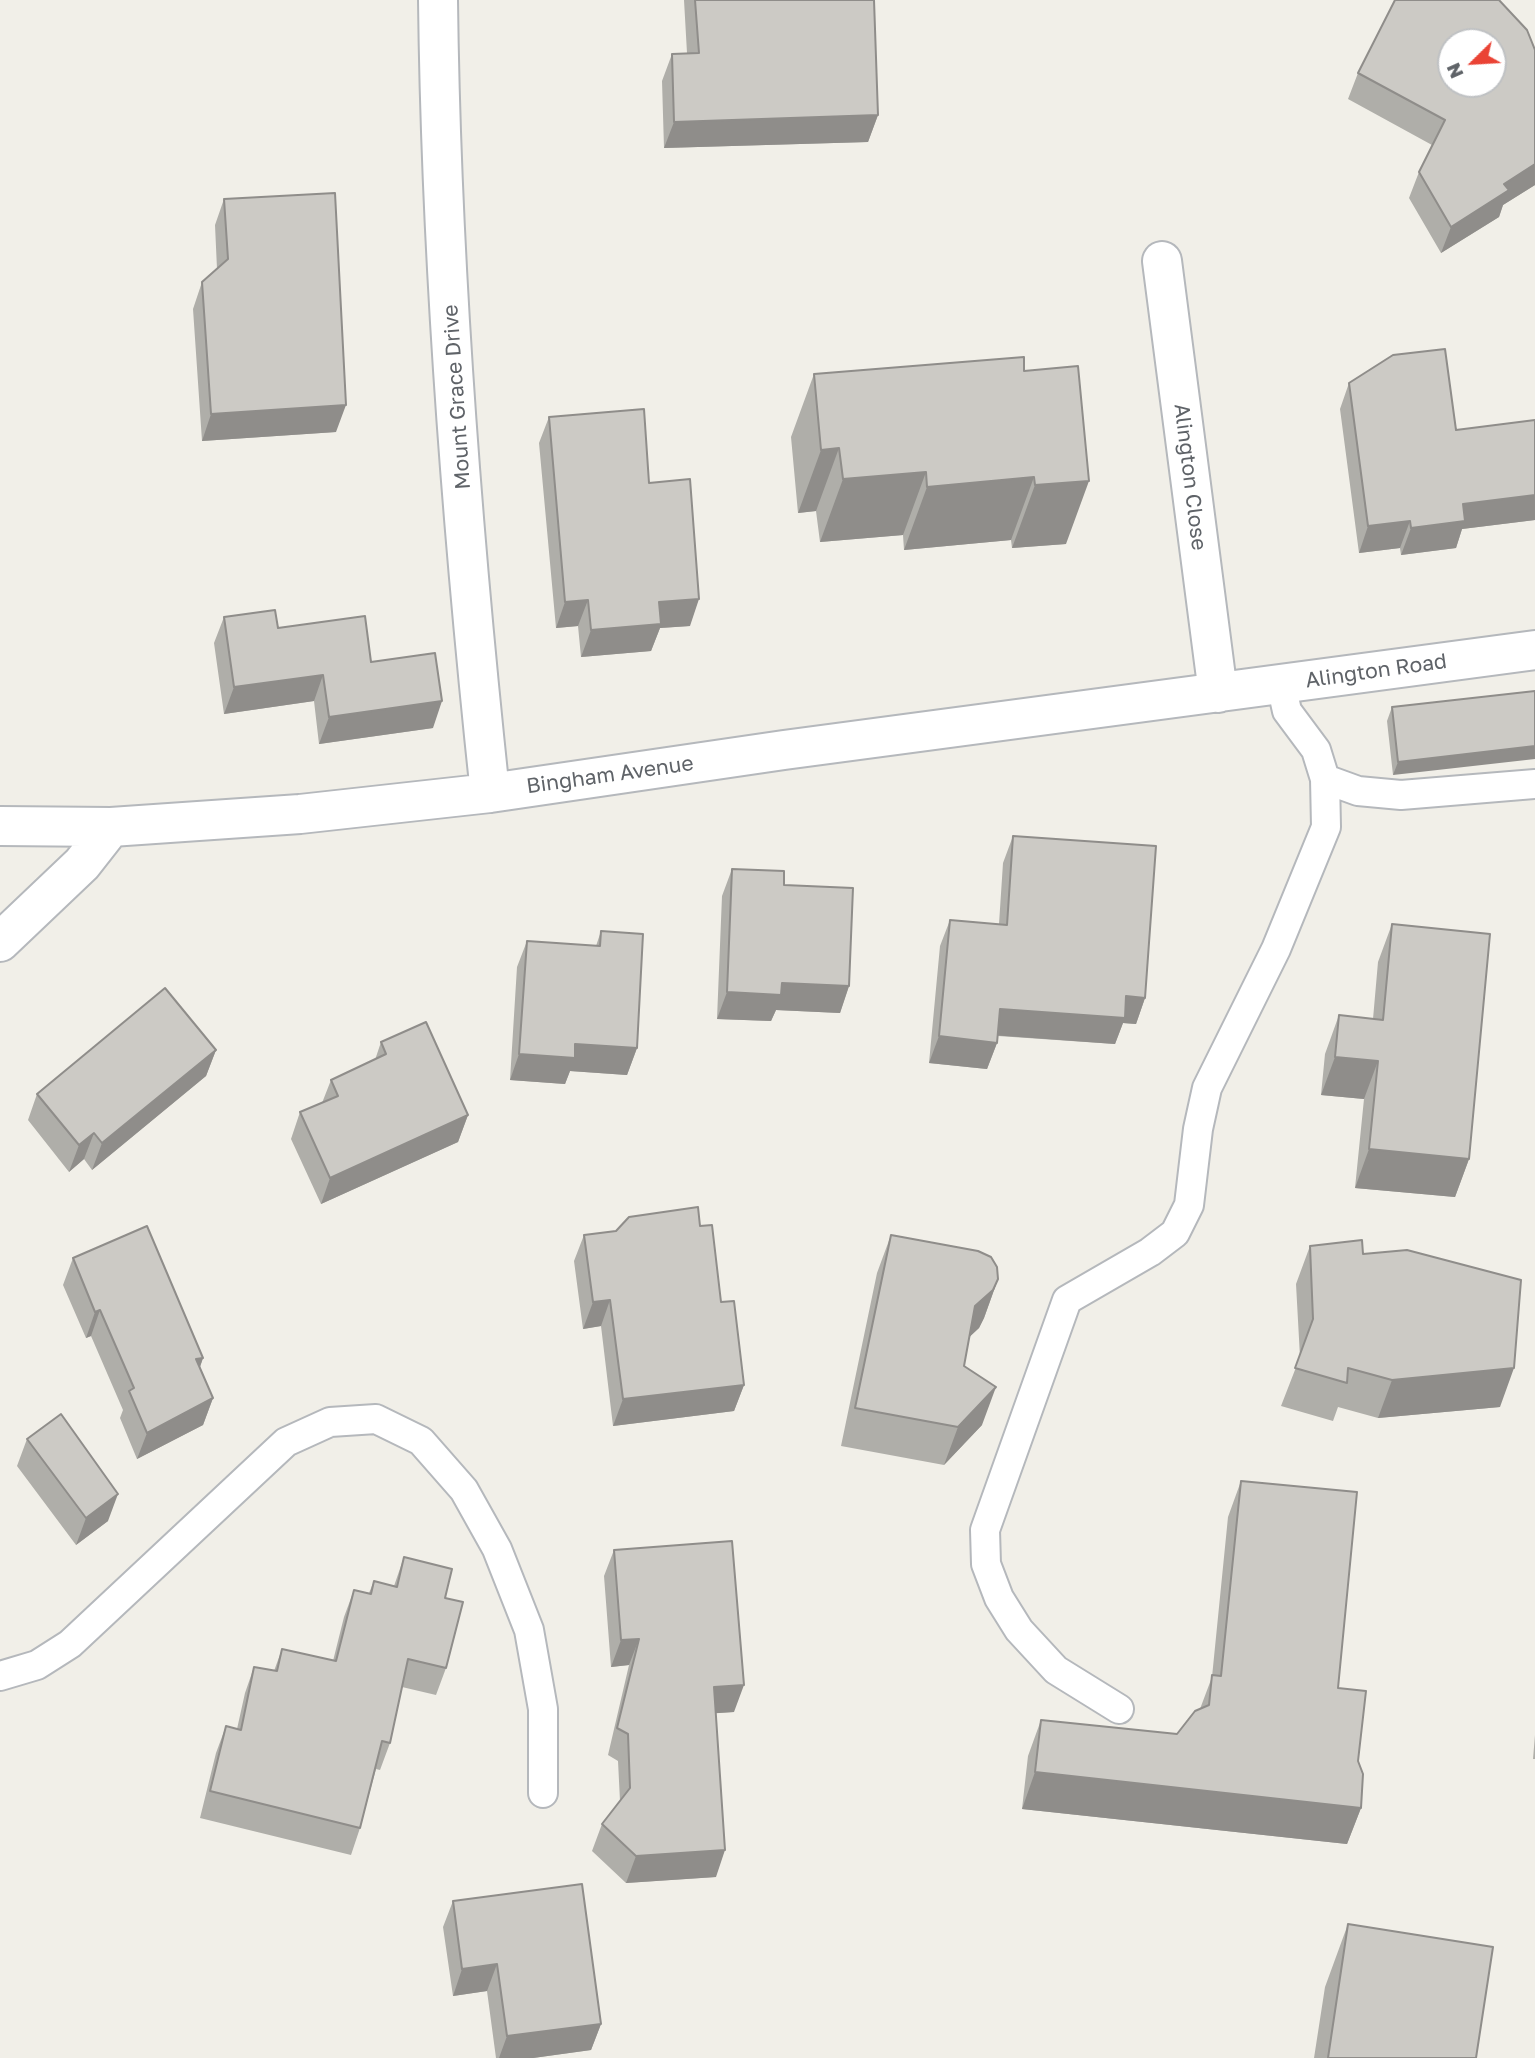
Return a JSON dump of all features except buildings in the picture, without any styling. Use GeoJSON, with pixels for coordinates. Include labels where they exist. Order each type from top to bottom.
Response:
{"type":"FeatureCollection","features":[{"type":"Feature","properties":{"kind":"street","name":"Mount Grace Drive"},"geometry":{"type":"LineString","coordinates":[[438,0],[439,86],[456,401],[490,793]]}},
{"type":"Feature","properties":{"kind":"street","name":"Alington Close"},"geometry":{"type":"LineString","coordinates":[[1162,261],[1218,694]]}},
{"type":"Feature","properties":{"kind":"street","name":"Alington Road"},"geometry":{"type":"LineString","coordinates":[[1218,694],[1535,650]]}},
{"type":"Feature","properties":{"kind":"street","name":"Bingham Avenue"},"geometry":{"type":"LineString","coordinates":[[0,826],[111,827],[300,814],[490,793],[784,750],[1218,694]]}},
{"type":"Feature","properties":{"kind":"street"},"geometry":{"type":"LineString","coordinates":[[0,942],[82,864],[111,827]]}},
{"type":"Feature","properties":{"kind":"lane"},"geometry":{"type":"LineString","coordinates":[[1119,1709],[1056,1670],[1019,1630],[999,1598],[986,1563],[985,1530],[1066,1300],[1127,1266],[1175,1233],[1189,1205],[1198,1129],[1207,1088],[1276,949],[1326,827],[1325,779],[1316,750],[1287,711],[1280,684]]}},
{"type":"Feature","properties":{"kind":"lane"},"geometry":{"type":"LineString","coordinates":[[1325,779],[1359,791],[1401,795],[1535,783]]}},
{"type":"Feature","properties":{"kind":"lane"},"geometry":{"type":"LineString","coordinates":[[0,1676],[37,1665],[70,1644],[286,1442],[330,1422],[376,1419],[421,1441],[464,1490],[497,1549],[529,1630],[543,1709],[543,1793]]}}]}
